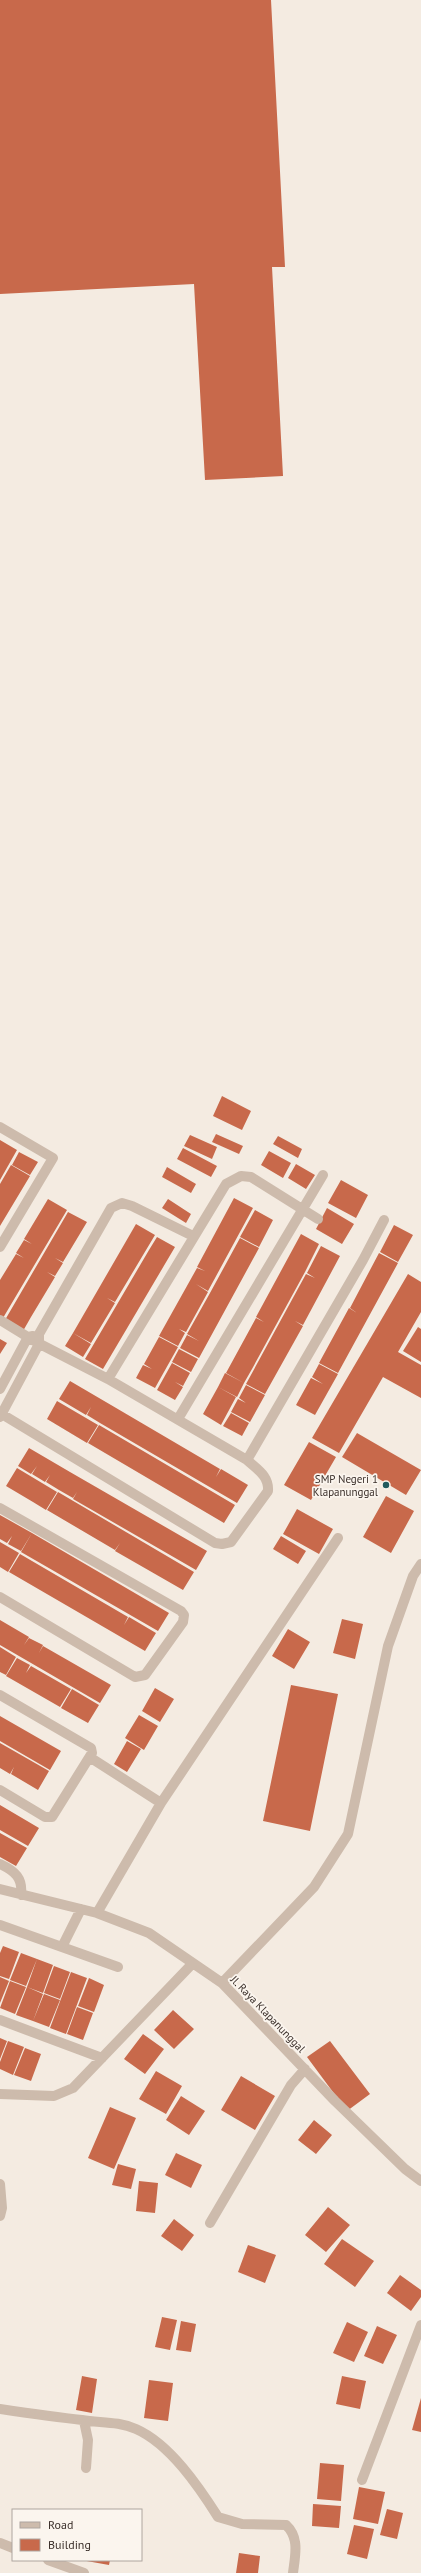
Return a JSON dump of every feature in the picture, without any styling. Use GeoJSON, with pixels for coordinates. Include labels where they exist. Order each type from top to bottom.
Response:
{"type":"FeatureCollection","features":[{"type":"Feature","properties":{"kind":"street"},"geometry":{"type":"LineString","coordinates":[[0,1127],[53,1158],[0,1247]]}},
{"type":"Feature","properties":{"kind":"street"},"geometry":{"type":"LineString","coordinates":[[178,1419],[323,1174]]}},
{"type":"Feature","properties":{"kind":"street"},"geometry":{"type":"LineString","coordinates":[[108,1378],[226,1184],[245,1175],[263,1183],[318,1219]]}},
{"type":"Feature","properties":{"kind":"street"},"geometry":{"type":"LineString","coordinates":[[0,1320],[28,1337],[39,1339],[178,1419],[247,1460],[265,1476],[268,1482],[268,1491],[231,1542],[222,1544],[215,1543],[1,1414],[39,1339],[111,1208],[122,1203],[132,1206],[193,1236]]}},
{"type":"Feature","properties":{"kind":"street"},"geometry":{"type":"LineString","coordinates":[[247,1460],[363,1260],[384,1220]]}},
{"type":"Feature","properties":{"kind":"street"},"geometry":{"type":"LineString","coordinates":[[0,1388],[28,1337]]}},
{"type":"Feature","properties":{"kind":"street"},"geometry":{"type":"LineString","coordinates":[[0,1508],[181,1611],[184,1615],[183,1622],[145,1675],[135,1677],[0,1597]]}},
{"type":"Feature","properties":{"kind":"street"},"geometry":{"type":"LineString","coordinates":[[97,1913],[161,1803],[338,1538]]}},
{"type":"Feature","properties":{"kind":"street"},"geometry":{"type":"LineString","coordinates":[[222,1983],[314,1887],[348,1834],[388,1646],[410,1583],[421,1564]]}},
{"type":"Feature","properties":{"kind":"street"},"geometry":{"type":"LineString","coordinates":[[0,1695],[91,1748],[91,1758],[52,1817],[46,1817],[0,1790]]}},
{"type":"Feature","properties":{"kind":"street"},"geometry":{"type":"LineString","coordinates":[[91,1758],[161,1803]]}},
{"type":"Feature","properties":{"kind":"street"},"geometry":{"type":"LineString","coordinates":[[0,1864],[18,1875],[22,1884],[21,1896]]}},
{"type":"Feature","properties":{"kind":"street","name":"Jl. Raya Klapanunggal"},"geometry":{"type":"LineString","coordinates":[[0,1889],[21,1896],[97,1913],[149,1933],[222,1983],[305,2069],[406,2169],[421,2181]]}},
{"type":"Feature","properties":{"kind":"street"},"geometry":{"type":"LineString","coordinates":[[62,1947],[81,1909]]}},
{"type":"Feature","properties":{"kind":"street"},"geometry":{"type":"LineString","coordinates":[[0,1925],[118,1967]]}},
{"type":"Feature","properties":{"kind":"street"},"geometry":{"type":"LineString","coordinates":[[0,2094],[54,2096],[64,2093],[72,2088],[193,1963]]}},
{"type":"Feature","properties":{"kind":"street"},"geometry":{"type":"LineString","coordinates":[[0,2020],[102,2058]]}},
{"type":"Feature","properties":{"kind":"street"},"geometry":{"type":"LineString","coordinates":[[210,2223],[291,2085],[305,2069]]}},
{"type":"Feature","properties":{"kind":"street"},"geometry":{"type":"LineString","coordinates":[[0,2184],[2,2208],[0,2216]]}},
{"type":"Feature","properties":{"kind":"street"},"geometry":{"type":"LineString","coordinates":[[362,2480],[421,2325]]}},
{"type":"Feature","properties":{"kind":"street"},"geometry":{"type":"LineString","coordinates":[[0,2409],[84,2421],[110,2422],[136,2429],[149,2436],[188,2473],[218,2517],[242,2524],[286,2525],[293,2532],[296,2550],[293,2573]]}},
{"type":"Feature","properties":{"kind":"street"},"geometry":{"type":"LineString","coordinates":[[84,2421],[88,2440],[86,2468]]}},
{"type":"Feature","properties":{"kind":"street"},"geometry":{"type":"LineString","coordinates":[[0,2543],[12,2548]]}},
{"type":"Feature","properties":{"kind":"street"},"geometry":{"type":"LineString","coordinates":[[51,2561],[84,2573]]}},
{"type":"Feature","properties":{"kind":"building"},"geometry":{"type":"Polygon","coordinates":[[[0,0],[271,0],[285,267],[272,267],[283,476],[205,480],[194,284],[0,294],[0,0]]]}},
{"type":"Feature","properties":{"kind":"building"},"geometry":{"type":"Polygon","coordinates":[[[222,1096],[251,1111],[242,1130],[213,1116],[222,1096]]]}},
{"type":"Feature","properties":{"kind":"building"},"geometry":{"type":"Polygon","coordinates":[[[216,1134],[243,1146],[239,1154],[212,1142],[216,1134]]]}},
{"type":"Feature","properties":{"kind":"building"},"geometry":{"type":"Polygon","coordinates":[[[190,1135],[217,1147],[212,1159],[184,1146],[190,1135]]]}},
{"type":"Feature","properties":{"kind":"building"},"geometry":{"type":"Polygon","coordinates":[[[278,1136],[302,1149],[298,1158],[273,1144],[278,1136]]]}},
{"type":"Feature","properties":{"kind":"building"},"geometry":{"type":"Polygon","coordinates":[[[0,1140],[17,1150],[0,1180],[0,1140]]]}},
{"type":"Feature","properties":{"kind":"building"},"geometry":{"type":"Polygon","coordinates":[[[183,1148],[217,1166],[211,1177],[177,1159],[183,1148]]]}},
{"type":"Feature","properties":{"kind":"building"},"geometry":{"type":"Polygon","coordinates":[[[269,1151],[291,1163],[283,1178],[261,1165],[269,1151]]]}},
{"type":"Feature","properties":{"kind":"building"},"geometry":{"type":"Polygon","coordinates":[[[19,1152],[38,1162],[30,1175],[12,1165],[19,1152]]]}},
{"type":"Feature","properties":{"kind":"building"},"geometry":{"type":"Polygon","coordinates":[[[296,1164],[315,1175],[306,1189],[288,1178],[296,1164]]]}},
{"type":"Feature","properties":{"kind":"building"},"geometry":{"type":"Polygon","coordinates":[[[11,1165],[30,1176],[0,1226],[0,1184],[11,1165]]]}},
{"type":"Feature","properties":{"kind":"building"},"geometry":{"type":"Polygon","coordinates":[[[167,1167],[196,1184],[191,1193],[162,1177],[167,1167]]]}},
{"type":"Feature","properties":{"kind":"building"},"geometry":{"type":"Polygon","coordinates":[[[341,1180],[368,1195],[356,1218],[328,1203],[341,1180]]]}},
{"type":"Feature","properties":{"kind":"building"},"geometry":{"type":"Polygon","coordinates":[[[234,1198],[253,1208],[208,1291],[196,1284],[208,1292],[186,1332],[179,1329],[185,1333],[178,1346],[159,1336],[197,1268],[205,1271],[197,1267],[234,1198]]]}},
{"type":"Feature","properties":{"kind":"building"},"geometry":{"type":"Polygon","coordinates":[[[48,1199],[67,1210],[3,1318],[0,1317],[0,1280],[16,1254],[24,1258],[16,1253],[24,1240],[32,1244],[24,1239],[48,1199]]]}},
{"type":"Feature","properties":{"kind":"building"},"geometry":{"type":"Polygon","coordinates":[[[168,1199],[191,1214],[186,1223],[162,1208],[168,1199]]]}},
{"type":"Feature","properties":{"kind":"building"},"geometry":{"type":"Polygon","coordinates":[[[327,1208],[354,1224],[342,1244],[316,1229],[327,1208]]]}},
{"type":"Feature","properties":{"kind":"building"},"geometry":{"type":"Polygon","coordinates":[[[255,1210],[273,1220],[259,1247],[240,1237],[255,1210]]]}},
{"type":"Feature","properties":{"kind":"building"},"geometry":{"type":"Polygon","coordinates":[[[68,1212],[87,1222],[63,1262],[55,1258],[63,1263],[55,1276],[47,1272],[55,1277],[23,1331],[5,1320],[68,1212]]]}},
{"type":"Feature","properties":{"kind":"building"},"geometry":{"type":"Polygon","coordinates":[[[136,1224],[155,1235],[115,1302],[107,1298],[115,1303],[91,1343],[73,1333],[136,1224]]]}},
{"type":"Feature","properties":{"kind":"building"},"geometry":{"type":"Polygon","coordinates":[[[394,1225],[413,1235],[398,1262],[380,1252],[394,1225]]]}},
{"type":"Feature","properties":{"kind":"building"},"geometry":{"type":"Polygon","coordinates":[[[301,1234],[319,1244],[244,1383],[226,1373],[256,1318],[264,1322],[256,1317],[301,1234]]]}},
{"type":"Feature","properties":{"kind":"building"},"geometry":{"type":"Polygon","coordinates":[[[157,1237],[175,1247],[103,1369],[85,1359],[157,1237]]]}},
{"type":"Feature","properties":{"kind":"building"},"geometry":{"type":"Polygon","coordinates":[[[240,1238],[259,1248],[199,1358],[180,1348],[187,1335],[199,1341],[187,1334],[240,1238]]]}},
{"type":"Feature","properties":{"kind":"building"},"geometry":{"type":"Polygon","coordinates":[[[321,1246],[340,1256],[303,1325],[295,1321],[303,1326],[265,1394],[246,1384],[306,1274],[315,1278],[307,1273],[321,1246]]]}},
{"type":"Feature","properties":{"kind":"building"},"geometry":{"type":"Polygon","coordinates":[[[379,1253],[398,1263],[338,1373],[319,1363],[349,1308],[357,1313],[350,1308],[379,1253]]]}},
{"type":"Feature","properties":{"kind":"building"},"geometry":{"type":"Polygon","coordinates":[[[408,1274],[421,1282],[421,1312],[398,1352],[421,1365],[421,1398],[383,1377],[339,1453],[312,1438],[408,1274]]]}},
{"type":"Feature","properties":{"kind":"building"},"geometry":{"type":"Polygon","coordinates":[[[418,1327],[421,1329],[421,1362],[403,1351],[418,1327]]]}},
{"type":"Feature","properties":{"kind":"building"},"geometry":{"type":"Polygon","coordinates":[[[73,1333],[91,1344],[83,1357],[65,1346],[73,1333]]]}},
{"type":"Feature","properties":{"kind":"building"},"geometry":{"type":"Polygon","coordinates":[[[159,1337],[178,1347],[155,1388],[136,1378],[143,1365],[152,1369],[144,1364],[159,1337]]]}},
{"type":"Feature","properties":{"kind":"building"},"geometry":{"type":"Polygon","coordinates":[[[0,1339],[7,1343],[0,1354],[0,1339]]]}},
{"type":"Feature","properties":{"kind":"building"},"geometry":{"type":"Polygon","coordinates":[[[179,1349],[198,1359],[191,1372],[172,1362],[179,1349]]]}},
{"type":"Feature","properties":{"kind":"building"},"geometry":{"type":"Polygon","coordinates":[[[172,1363],[190,1373],[183,1386],[175,1382],[183,1387],[175,1400],[157,1390],[172,1363]]]}},
{"type":"Feature","properties":{"kind":"building"},"geometry":{"type":"Polygon","coordinates":[[[319,1364],[338,1374],[315,1415],[296,1405],[311,1378],[323,1384],[312,1377],[319,1364]]]}},
{"type":"Feature","properties":{"kind":"building"},"geometry":{"type":"Polygon","coordinates":[[[225,1373],[244,1383],[237,1397],[218,1387],[225,1373]]]}},
{"type":"Feature","properties":{"kind":"building"},"geometry":{"type":"Polygon","coordinates":[[[70,1381],[111,1405],[100,1423],[87,1415],[91,1407],[86,1415],[59,1399],[70,1381]]]}},
{"type":"Feature","properties":{"kind":"building"},"geometry":{"type":"Polygon","coordinates":[[[246,1385],[265,1395],[250,1422],[231,1412],[238,1399],[246,1403],[239,1398],[246,1385]]]}},
{"type":"Feature","properties":{"kind":"building"},"geometry":{"type":"Polygon","coordinates":[[[218,1387],[236,1397],[221,1425],[203,1414],[218,1387]]]}},
{"type":"Feature","properties":{"kind":"building"},"geometry":{"type":"Polygon","coordinates":[[[57,1401],[98,1425],[87,1443],[47,1419],[57,1401]]]}},
{"type":"Feature","properties":{"kind":"building"},"geometry":{"type":"Polygon","coordinates":[[[111,1405],[220,1469],[216,1477],[221,1469],[248,1485],[237,1503],[100,1423],[111,1405]]]}},
{"type":"Feature","properties":{"kind":"building"},"geometry":{"type":"Polygon","coordinates":[[[231,1413],[249,1423],[242,1436],[223,1426],[231,1413]]]}},
{"type":"Feature","properties":{"kind":"building"},"geometry":{"type":"Polygon","coordinates":[[[99,1425],[235,1505],[224,1523],[88,1443],[99,1425]]]}},
{"type":"Feature","properties":{"kind":"building"},"geometry":{"type":"Polygon","coordinates":[[[357,1433],[421,1470],[406,1495],[342,1457],[357,1433]]]}},
{"type":"Feature","properties":{"kind":"building"},"geometry":{"type":"Polygon","coordinates":[[[309,1442],[336,1457],[311,1500],[284,1485],[309,1442]]]}},
{"type":"Feature","properties":{"kind":"building"},"geometry":{"type":"Polygon","coordinates":[[[29,1448],[70,1472],[59,1490],[46,1482],[50,1475],[45,1482],[32,1474],[37,1466],[31,1474],[18,1466],[29,1448]]]}},
{"type":"Feature","properties":{"kind":"building"},"geometry":{"type":"Polygon","coordinates":[[[17,1468],[57,1492],[46,1510],[6,1486],[17,1468]]]}},
{"type":"Feature","properties":{"kind":"building"},"geometry":{"type":"Polygon","coordinates":[[[70,1472],[207,1551],[196,1570],[73,1499],[77,1492],[73,1498],[59,1490],[70,1472]]]}},
{"type":"Feature","properties":{"kind":"building"},"geometry":{"type":"Polygon","coordinates":[[[58,1492],[194,1572],[183,1590],[115,1551],[120,1543],[115,1550],[47,1510],[58,1492]]]}},
{"type":"Feature","properties":{"kind":"building"},"geometry":{"type":"Polygon","coordinates":[[[386,1496],[414,1511],[391,1553],[363,1537],[386,1496]]]}},
{"type":"Feature","properties":{"kind":"building"},"geometry":{"type":"Polygon","coordinates":[[[297,1509],[333,1529],[319,1554],[283,1534],[297,1509]]]}},
{"type":"Feature","properties":{"kind":"building"},"geometry":{"type":"Polygon","coordinates":[[[0,1515],[32,1533],[21,1551],[8,1544],[12,1536],[7,1543],[0,1539],[0,1515]]]}},
{"type":"Feature","properties":{"kind":"building"},"geometry":{"type":"Polygon","coordinates":[[[32,1533],[169,1613],[158,1631],[21,1552],[32,1533]]]}},
{"type":"Feature","properties":{"kind":"building"},"geometry":{"type":"Polygon","coordinates":[[[281,1536],[306,1551],[298,1564],[273,1549],[281,1536]]]}},
{"type":"Feature","properties":{"kind":"building"},"geometry":{"type":"Polygon","coordinates":[[[0,1542],[19,1553],[8,1572],[0,1567],[0,1542]]]}},
{"type":"Feature","properties":{"kind":"building"},"geometry":{"type":"Polygon","coordinates":[[[20,1554],[128,1617],[124,1625],[129,1617],[156,1633],[145,1651],[9,1572],[20,1554]]]}},
{"type":"Feature","properties":{"kind":"building"},"geometry":{"type":"Polygon","coordinates":[[[342,1619],[363,1624],[355,1659],[333,1653],[342,1619]]]}},
{"type":"Feature","properties":{"kind":"building"},"geometry":{"type":"Polygon","coordinates":[[[0,1620],[29,1637],[24,1645],[29,1638],[43,1645],[39,1653],[43,1646],[111,1685],[100,1703],[0,1645],[0,1620]]]}},
{"type":"Feature","properties":{"kind":"building"},"geometry":{"type":"Polygon","coordinates":[[[288,1629],[310,1642],[294,1669],[272,1656],[288,1629]]]}},
{"type":"Feature","properties":{"kind":"building"},"geometry":{"type":"Polygon","coordinates":[[[0,1647],[16,1657],[6,1675],[0,1672],[0,1647]]]}},
{"type":"Feature","properties":{"kind":"building"},"geometry":{"type":"Polygon","coordinates":[[[17,1658],[30,1665],[26,1673],[31,1666],[71,1689],[60,1707],[6,1676],[17,1658]]]}},
{"type":"Feature","properties":{"kind":"building"},"geometry":{"type":"Polygon","coordinates":[[[291,1685],[338,1694],[310,1831],[263,1821],[291,1685]]]}},
{"type":"Feature","properties":{"kind":"building"},"geometry":{"type":"Polygon","coordinates":[[[155,1688],[174,1699],[160,1722],[142,1711],[155,1688]]]}},
{"type":"Feature","properties":{"kind":"building"},"geometry":{"type":"Polygon","coordinates":[[[72,1689],[99,1705],[88,1723],[61,1708],[72,1689]]]}},
{"type":"Feature","properties":{"kind":"building"},"geometry":{"type":"Polygon","coordinates":[[[139,1715],[158,1726],[144,1750],[125,1738],[139,1715]]]}},
{"type":"Feature","properties":{"kind":"building"},"geometry":{"type":"Polygon","coordinates":[[[0,1716],[61,1751],[50,1770],[0,1741],[0,1716]]]}},
{"type":"Feature","properties":{"kind":"building"},"geometry":{"type":"Polygon","coordinates":[[[127,1741],[141,1749],[127,1772],[114,1764],[127,1741]]]}},
{"type":"Feature","properties":{"kind":"building"},"geometry":{"type":"Polygon","coordinates":[[[0,1743],[49,1771],[38,1790],[11,1774],[14,1767],[10,1774],[0,1768],[0,1743]]]}},
{"type":"Feature","properties":{"kind":"building"},"geometry":{"type":"Polygon","coordinates":[[[0,1805],[39,1828],[28,1846],[0,1830],[0,1805]]]}},
{"type":"Feature","properties":{"kind":"building"},"geometry":{"type":"Polygon","coordinates":[[[0,1833],[27,1848],[16,1866],[0,1857],[0,1833]]]}},
{"type":"Feature","properties":{"kind":"building"},"geometry":{"type":"Polygon","coordinates":[[[3,1946],[19,1952],[9,1979],[0,1976],[0,1953],[3,1946]]]}},
{"type":"Feature","properties":{"kind":"building"},"geometry":{"type":"Polygon","coordinates":[[[21,1953],[37,1959],[26,1986],[10,1980],[21,1953]]]}},
{"type":"Feature","properties":{"kind":"building"},"geometry":{"type":"Polygon","coordinates":[[[37,1959],[53,1965],[43,1993],[27,1987],[37,1959]]]}},
{"type":"Feature","properties":{"kind":"building"},"geometry":{"type":"Polygon","coordinates":[[[54,1966],[70,1972],[60,1999],[44,1993],[54,1966]]]}},
{"type":"Feature","properties":{"kind":"building"},"geometry":{"type":"Polygon","coordinates":[[[71,1972],[87,1978],[66,2034],[50,2028],[71,1972]]]}},
{"type":"Feature","properties":{"kind":"building"},"geometry":{"type":"Polygon","coordinates":[[[0,1977],[9,1981],[0,2003],[0,1977]]]}},
{"type":"Feature","properties":{"kind":"building"},"geometry":{"type":"Polygon","coordinates":[[[89,1978],[104,1985],[94,2012],[78,2006],[89,1978]]]}},
{"type":"Feature","properties":{"kind":"building"},"geometry":{"type":"Polygon","coordinates":[[[10,1981],[26,1987],[15,2014],[0,2008],[10,1981]]]}},
{"type":"Feature","properties":{"kind":"building"},"geometry":{"type":"Polygon","coordinates":[[[27,1987],[43,1994],[33,2021],[16,2015],[27,1987]]]}},
{"type":"Feature","properties":{"kind":"building"},"geometry":{"type":"Polygon","coordinates":[[[44,1994],[60,2000],[49,2027],[33,2021],[44,1994]]]}},
{"type":"Feature","properties":{"kind":"building"},"geometry":{"type":"Polygon","coordinates":[[[77,2007],[93,2013],[83,2040],[67,2034],[77,2007]]]}},
{"type":"Feature","properties":{"kind":"building"},"geometry":{"type":"Polygon","coordinates":[[[173,2010],[194,2029],[174,2049],[154,2030],[173,2010]]]}},
{"type":"Feature","properties":{"kind":"building"},"geometry":{"type":"Polygon","coordinates":[[[143,2034],[164,2049],[145,2074],[124,2059],[143,2034]]]}},
{"type":"Feature","properties":{"kind":"building"},"geometry":{"type":"Polygon","coordinates":[[[0,2038],[7,2041],[0,2059],[0,2038]]]}},
{"type":"Feature","properties":{"kind":"building"},"geometry":{"type":"Polygon","coordinates":[[[8,2041],[24,2047],[13,2075],[0,2069],[0,2062],[8,2041]]]}},
{"type":"Feature","properties":{"kind":"building"},"geometry":{"type":"Polygon","coordinates":[[[330,2041],[370,2094],[347,2111],[307,2057],[330,2041]]]}},
{"type":"Feature","properties":{"kind":"building"},"geometry":{"type":"Polygon","coordinates":[[[25,2048],[41,2054],[31,2081],[14,2075],[25,2048]]]}},
{"type":"Feature","properties":{"kind":"building"},"geometry":{"type":"Polygon","coordinates":[[[156,2071],[182,2086],[166,2114],[139,2099],[156,2071]]]}},
{"type":"Feature","properties":{"kind":"building"},"geometry":{"type":"Polygon","coordinates":[[[241,2076],[275,2096],[255,2130],[221,2110],[241,2076]]]}},
{"type":"Feature","properties":{"kind":"building"},"geometry":{"type":"Polygon","coordinates":[[[181,2096],[205,2111],[189,2135],[166,2120],[181,2096]]]}},
{"type":"Feature","properties":{"kind":"building"},"geometry":{"type":"Polygon","coordinates":[[[110,2107],[136,2118],[114,2169],[88,2158],[110,2107]]]}},
{"type":"Feature","properties":{"kind":"building"},"geometry":{"type":"Polygon","coordinates":[[[314,2120],[332,2135],[316,2154],[298,2140],[314,2120]]]}},
{"type":"Feature","properties":{"kind":"building"},"geometry":{"type":"Polygon","coordinates":[[[176,2153],[202,2165],[191,2188],[165,2175],[176,2153]]]}},
{"type":"Feature","properties":{"kind":"building"},"geometry":{"type":"Polygon","coordinates":[[[118,2164],[136,2169],[131,2189],[112,2185],[118,2164]]]}},
{"type":"Feature","properties":{"kind":"building"},"geometry":{"type":"Polygon","coordinates":[[[139,2181],[158,2183],[155,2213],[136,2211],[139,2181]]]}},
{"type":"Feature","properties":{"kind":"building"},"geometry":{"type":"Polygon","coordinates":[[[328,2207],[350,2225],[326,2252],[305,2235],[328,2207]]]}},
{"type":"Feature","properties":{"kind":"building"},"geometry":{"type":"Polygon","coordinates":[[[174,2219],[194,2235],[182,2251],[161,2236],[174,2219]]]}},
{"type":"Feature","properties":{"kind":"building"},"geometry":{"type":"Polygon","coordinates":[[[342,2239],[374,2261],[355,2287],[324,2264],[342,2239]]]}},
{"type":"Feature","properties":{"kind":"building"},"geometry":{"type":"Polygon","coordinates":[[[248,2245],[276,2255],[265,2283],[238,2272],[248,2245]]]}},
{"type":"Feature","properties":{"kind":"building"},"geometry":{"type":"Polygon","coordinates":[[[400,2275],[421,2290],[421,2297],[411,2311],[387,2293],[400,2275]]]}},
{"type":"Feature","properties":{"kind":"building"},"geometry":{"type":"Polygon","coordinates":[[[162,2317],[177,2320],[170,2350],[155,2347],[162,2317]]]}},
{"type":"Feature","properties":{"kind":"building"},"geometry":{"type":"Polygon","coordinates":[[[181,2321],[196,2324],[191,2352],[176,2350],[181,2321]]]}},
{"type":"Feature","properties":{"kind":"building"},"geometry":{"type":"Polygon","coordinates":[[[347,2322],[368,2332],[354,2362],[333,2353],[347,2322]]]}},
{"type":"Feature","properties":{"kind":"building"},"geometry":{"type":"Polygon","coordinates":[[[377,2326],[397,2335],[383,2364],[364,2356],[377,2326]]]}},
{"type":"Feature","properties":{"kind":"building"},"geometry":{"type":"Polygon","coordinates":[[[82,2376],[97,2379],[92,2413],[76,2410],[82,2376]]]}},
{"type":"Feature","properties":{"kind":"building"},"geometry":{"type":"Polygon","coordinates":[[[342,2376],[366,2381],[360,2409],[336,2404],[342,2376]]]}},
{"type":"Feature","properties":{"kind":"building"},"geometry":{"type":"Polygon","coordinates":[[[149,2380],[173,2383],[168,2421],[144,2418],[149,2380]]]}},
{"type":"Feature","properties":{"kind":"building"},"geometry":{"type":"Polygon","coordinates":[[[421,2398],[421,2432],[412,2430],[421,2398]]]}},
{"type":"Feature","properties":{"kind":"building"},"geometry":{"type":"Polygon","coordinates":[[[320,2463],[344,2465],[341,2501],[317,2499],[320,2463]]]}},
{"type":"Feature","properties":{"kind":"building"},"geometry":{"type":"Polygon","coordinates":[[[359,2487],[385,2492],[378,2524],[353,2519],[359,2487]]]}},
{"type":"Feature","properties":{"kind":"building"},"geometry":{"type":"Polygon","coordinates":[[[313,2504],[341,2506],[339,2528],[312,2526],[313,2504]]]}},
{"type":"Feature","properties":{"kind":"building"},"geometry":{"type":"Polygon","coordinates":[[[387,2509],[403,2513],[397,2539],[380,2535],[387,2509]]]}},
{"type":"Feature","properties":{"kind":"building"},"geometry":{"type":"Polygon","coordinates":[[[354,2525],[374,2529],[367,2559],[347,2554],[354,2525]]]}},
{"type":"Feature","properties":{"kind":"building"},"geometry":{"type":"Polygon","coordinates":[[[239,2553],[260,2556],[258,2573],[236,2573],[239,2553]]]}},
{"type":"Feature","properties":{"kind":"building"},"geometry":{"type":"Polygon","coordinates":[[[87,2561],[110,2561],[109,2565],[87,2561]]]}},
{"type":"Feature","properties":{"kind":"place","name":"SMP Negeri 1 Klapanunggal"},"geometry":{"type":"Point","coordinates":[386,1485]}}]}
